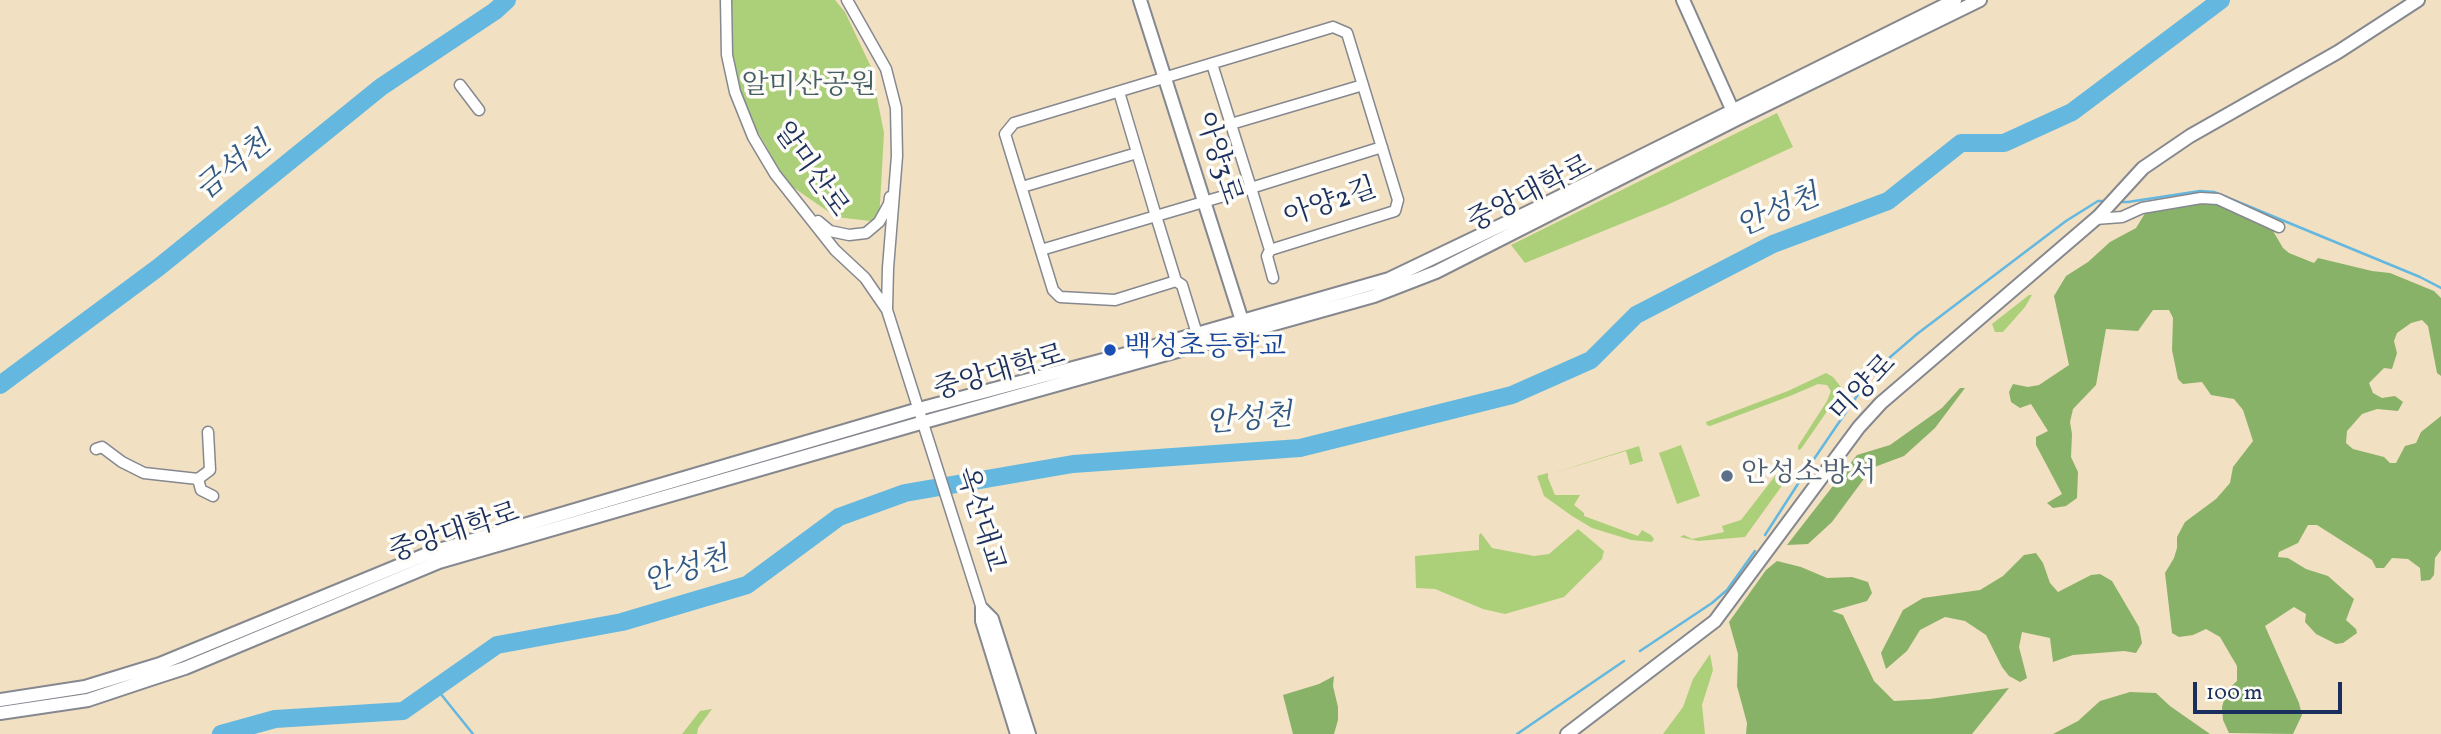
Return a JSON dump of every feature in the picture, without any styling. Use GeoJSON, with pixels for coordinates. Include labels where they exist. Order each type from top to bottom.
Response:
{"type":"FeatureCollection","features":[{"type":"Feature","properties":{"kind":"street","name":"알미산로"},"geometry":{"type":"LineString","coordinates":[[726,0],[727,55],[735,92],[753,137],[775,174],[835,250],[865,278],[887,310],[932,445]]}},
{"type":"Feature","properties":{"kind":"street","name":"알미산로"},"geometry":{"type":"LineString","coordinates":[[847,0],[886,69],[896,108],[897,156],[887,310]]}},
{"type":"Feature","properties":{"kind":"street","name":"아양3로"},"geometry":{"type":"LineString","coordinates":[[1140,0],[1244,326]]}},
{"type":"Feature","properties":{"kind":"street"},"geometry":{"type":"LineString","coordinates":[[1683,0],[1735,115]]}},
{"type":"Feature","properties":{"kind":"street","name":"중앙대학로"},"geometry":{"type":"LineString","coordinates":[[1735,115],[1955,0]]}},
{"type":"Feature","properties":{"kind":"street","name":"중앙대학로"},"geometry":{"type":"LineString","coordinates":[[0,713],[89,700],[185,668],[439,562],[924,422],[1244,326],[1389,279],[1980,0]]}},
{"type":"Feature","properties":{"kind":"street","name":"미양로"},"geometry":{"type":"LineString","coordinates":[[1567,734],[1715,621],[1859,427],[1881,403],[2097,217],[2143,168],[2190,136],[2338,52],[2418,0]]}},
{"type":"Feature","properties":{"kind":"street","name":"아양2길"},"geometry":{"type":"LineString","coordinates":[[1041,250],[1251,188],[1270,250],[1395,211],[1398,200],[1347,33],[1334,27],[1014,123],[1005,134],[1053,290],[1060,297],[1115,300],[1176,281]]}},
{"type":"Feature","properties":{"kind":"street"},"geometry":{"type":"LineString","coordinates":[[1212,64],[1251,188],[1382,146]]}},
{"type":"Feature","properties":{"kind":"street"},"geometry":{"type":"LineString","coordinates":[[460,85],[479,110]]}},
{"type":"Feature","properties":{"kind":"street"},"geometry":{"type":"LineString","coordinates":[[1231,124],[1363,85]]}},
{"type":"Feature","properties":{"kind":"street"},"geometry":{"type":"LineString","coordinates":[[1119,92],[1176,281],[1182,285],[1197,334]]}},
{"type":"Feature","properties":{"kind":"street"},"geometry":{"type":"LineString","coordinates":[[1021,187],[1137,153]]}},
{"type":"Feature","properties":{"kind":"street"},"geometry":{"type":"LineString","coordinates":[[791,193],[830,231],[849,235],[866,233],[879,222],[889,204],[897,156]]}},
{"type":"Feature","properties":{"kind":"street"},"geometry":{"type":"LineString","coordinates":[[2097,217],[2122,217],[2142,208],[2201,198],[2218,199],[2279,227]]}},
{"type":"Feature","properties":{"kind":"street"},"geometry":{"type":"LineString","coordinates":[[1270,250],[1267,256],[1273,278]]}},
{"type":"Feature","properties":{"kind":"street","name":"중앙대학로"},"geometry":{"type":"LineString","coordinates":[[0,699],[85,687],[160,664],[432,552],[919,409],[1197,334],[1244,326]]}},
{"type":"Feature","properties":{"kind":"street"},"geometry":{"type":"LineString","coordinates":[[96,449],[102,447],[122,462],[144,473],[198,479],[210,470],[208,432]]}},
{"type":"Feature","properties":{"kind":"street","name":"옥산대교"},"geometry":{"type":"LineString","coordinates":[[932,445],[982,609]]}},
{"type":"Feature","properties":{"kind":"street"},"geometry":{"type":"LineString","coordinates":[[198,479],[201,490],[213,496]]}},
{"type":"Feature","properties":{"kind":"street"},"geometry":{"type":"LineString","coordinates":[[982,609],[982,621],[1017,734]]}},
{"type":"Feature","properties":{"kind":"street"},"geometry":{"type":"LineString","coordinates":[[982,609],[992,618],[1029,734]]}},
{"type":"Feature","properties":{"kind":"green space","name":"알미산공원"},"geometry":{"type":"Polygon","coordinates":[[[731,0],[835,0],[845,12],[871,67],[884,133],[879,222],[836,217],[787,183],[750,118],[732,63],[731,0]]]}},
{"type":"Feature","properties":{"kind":"green space"},"geometry":{"type":"Polygon","coordinates":[[[1777,113],[1793,147],[1667,205],[1525,263],[1511,245],[1777,113]]]}},
{"type":"Feature","properties":{"kind":"green space"},"geometry":{"type":"Polygon","coordinates":[[[2204,199],[2269,224],[2283,248],[2289,253],[2314,263],[2318,258],[2390,273],[2434,291],[2441,298],[2441,376],[2437,373],[2428,326],[2422,320],[2411,323],[2397,333],[2394,341],[2397,353],[2392,369],[2384,368],[2369,383],[2373,393],[2382,398],[2395,396],[2403,402],[2398,411],[2377,409],[2362,414],[2347,431],[2346,443],[2353,449],[2396,463],[2405,446],[2416,443],[2421,432],[2441,416],[2441,550],[2435,558],[2434,575],[2430,580],[2421,581],[2420,568],[2408,559],[2392,558],[2384,568],[2376,568],[2372,560],[2317,525],[2308,525],[2298,543],[2279,552],[2278,557],[2288,558],[2306,569],[2328,576],[2354,599],[2346,620],[2357,633],[2343,643],[2336,644],[2316,634],[2305,622],[2306,614],[2294,607],[2265,626],[2299,703],[2302,715],[2293,734],[2229,733],[2223,720],[2222,707],[2227,690],[2237,681],[2237,666],[2220,637],[2206,629],[2179,637],[2172,633],[2165,573],[2174,558],[2177,537],[2185,522],[2216,499],[2230,483],[2233,467],[2253,441],[2243,410],[2234,399],[2211,395],[2202,382],[2183,384],[2178,379],[2172,350],[2173,318],[2169,310],[2153,310],[2138,331],[2106,329],[2096,385],[2073,409],[2070,422],[2071,457],[2078,472],[2077,498],[2066,506],[2053,508],[2047,503],[2062,494],[2036,445],[2036,437],[2048,431],[2031,404],[2020,408],[2011,402],[2009,392],[2013,384],[2028,387],[2039,385],[2069,365],[2054,296],[2066,276],[2088,262],[2110,242],[2136,228],[2147,210],[2204,199]]]}},
{"type":"Feature","properties":{"kind":"green space"},"geometry":{"type":"Polygon","coordinates":[[[2032,295],[2025,307],[2003,332],[1995,332],[1992,324],[2032,295]]]}},
{"type":"Feature","properties":{"kind":"green space"},"geometry":{"type":"Polygon","coordinates":[[[1826,373],[1841,387],[1839,394],[1801,449],[1798,450],[1798,446],[1827,401],[1831,391],[1827,385],[1818,384],[1707,425],[1706,422],[1788,391],[1826,373]]]}},
{"type":"Feature","properties":{"kind":"green space"},"geometry":{"type":"Polygon","coordinates":[[[1960,388],[1965,388],[1935,428],[1904,456],[1872,468],[1832,522],[1808,544],[1787,545],[1857,455],[1890,445],[1942,408],[1960,388]]]}},
{"type":"Feature","properties":{"kind":"green space"},"geometry":{"type":"Polygon","coordinates":[[[1681,445],[1700,496],[1677,504],[1659,453],[1681,445]]]}},
{"type":"Feature","properties":{"kind":"green space"},"geometry":{"type":"Polygon","coordinates":[[[1639,446],[1643,461],[1630,465],[1626,451],[1550,474],[1639,446]]]}},
{"type":"Feature","properties":{"kind":"green space"},"geometry":{"type":"Polygon","coordinates":[[[1789,462],[1794,469],[1745,537],[1698,541],[1680,537],[1684,535],[1692,539],[1724,532],[1722,526],[1741,520],[1785,463],[1789,462]]]}},
{"type":"Feature","properties":{"kind":"green space"},"geometry":{"type":"Polygon","coordinates":[[[1548,473],[1555,495],[1580,495],[1574,505],[1584,516],[1638,536],[1642,530],[1654,539],[1652,542],[1631,540],[1592,528],[1572,516],[1544,496],[1537,476],[1548,473]]]}},
{"type":"Feature","properties":{"kind":"green space"},"geometry":{"type":"Polygon","coordinates":[[[1578,529],[1604,551],[1602,559],[1564,597],[1505,614],[1483,609],[1435,589],[1416,588],[1415,556],[1479,550],[1481,533],[1492,548],[1534,556],[1549,554],[1578,529]]]}},
{"type":"Feature","properties":{"kind":"green space"},"geometry":{"type":"Polygon","coordinates":[[[2036,553],[2043,563],[2050,583],[2058,592],[2091,575],[2100,574],[2112,581],[2139,627],[2142,643],[2136,653],[2124,651],[2073,655],[2053,662],[2050,638],[2022,632],[2019,647],[2027,678],[2020,682],[2009,676],[2002,667],[1986,635],[1965,621],[1945,617],[1920,630],[1907,651],[1886,669],[1881,653],[1903,610],[1923,598],[1980,590],[2003,576],[2024,555],[2036,553]]]}},
{"type":"Feature","properties":{"kind":"green space"},"geometry":{"type":"Polygon","coordinates":[[[1777,561],[1827,578],[1852,577],[1868,582],[1872,593],[1867,601],[1832,611],[1843,615],[1874,681],[1894,701],[2009,688],[1972,734],[1746,734],[1747,723],[1737,686],[1738,654],[1729,622],[1766,570],[1777,561]]]}},
{"type":"Feature","properties":{"kind":"green space"},"geometry":{"type":"Polygon","coordinates":[[[1710,654],[1713,670],[1702,705],[1705,734],[1663,734],[1683,707],[1693,679],[1710,654]]]}},
{"type":"Feature","properties":{"kind":"green space"},"geometry":{"type":"Polygon","coordinates":[[[1334,676],[1338,720],[1334,734],[1293,734],[1283,695],[1319,684],[1334,676]]]}},
{"type":"Feature","properties":{"kind":"green space"},"geometry":{"type":"Polygon","coordinates":[[[2130,692],[2156,693],[2210,734],[2053,734],[2078,721],[2100,701],[2130,692]]]}},
{"type":"Feature","properties":{"kind":"green space"},"geometry":{"type":"Polygon","coordinates":[[[712,709],[698,728],[697,734],[682,734],[700,711],[712,709]]]}},
{"type":"Feature","properties":{"kind":"waterway","name":"금석천"},"geometry":{"type":"LineString","coordinates":[[0,385],[159,267],[381,87],[495,11],[507,0]]}},
{"type":"Feature","properties":{"kind":"waterway","name":"안성천"},"geometry":{"type":"LineString","coordinates":[[221,734],[275,719],[403,711],[497,645],[622,622],[747,585],[839,517],[905,493],[1073,464],[1300,448],[1512,395],[1591,360],[1636,315],[1773,244],[1888,201],[1961,143],[2004,143],[2072,112],[2221,0]]}},
{"type":"Feature","properties":{"kind":"waterway"},"geometry":{"type":"LineString","coordinates":[[2118,202],[2200,191],[2214,192],[2441,288]]}},
{"type":"Feature","properties":{"kind":"waterway"},"geometry":{"type":"LineString","coordinates":[[1814,459],[1874,371],[1917,334],[2066,221],[2098,201],[2105,201]]}},
{"type":"Feature","properties":{"kind":"waterway"},"geometry":{"type":"LineString","coordinates":[[1765,535],[1805,473]]}},
{"type":"Feature","properties":{"kind":"waterway"},"geometry":{"type":"LineString","coordinates":[[1640,651],[1727,590],[1755,551]]}},
{"type":"Feature","properties":{"kind":"waterway"},"geometry":{"type":"LineString","coordinates":[[1517,734],[1624,661]]}},
{"type":"Feature","properties":{"kind":"waterway"},"geometry":{"type":"LineString","coordinates":[[436,688],[473,734]]}},
{"type":"Feature","properties":{"kind":"place","name":"백성초등학교"},"geometry":{"type":"Point","coordinates":[1110,350]}},
{"type":"Feature","properties":{"kind":"place","name":"안성소방서"},"geometry":{"type":"Point","coordinates":[1727,476]}}]}
